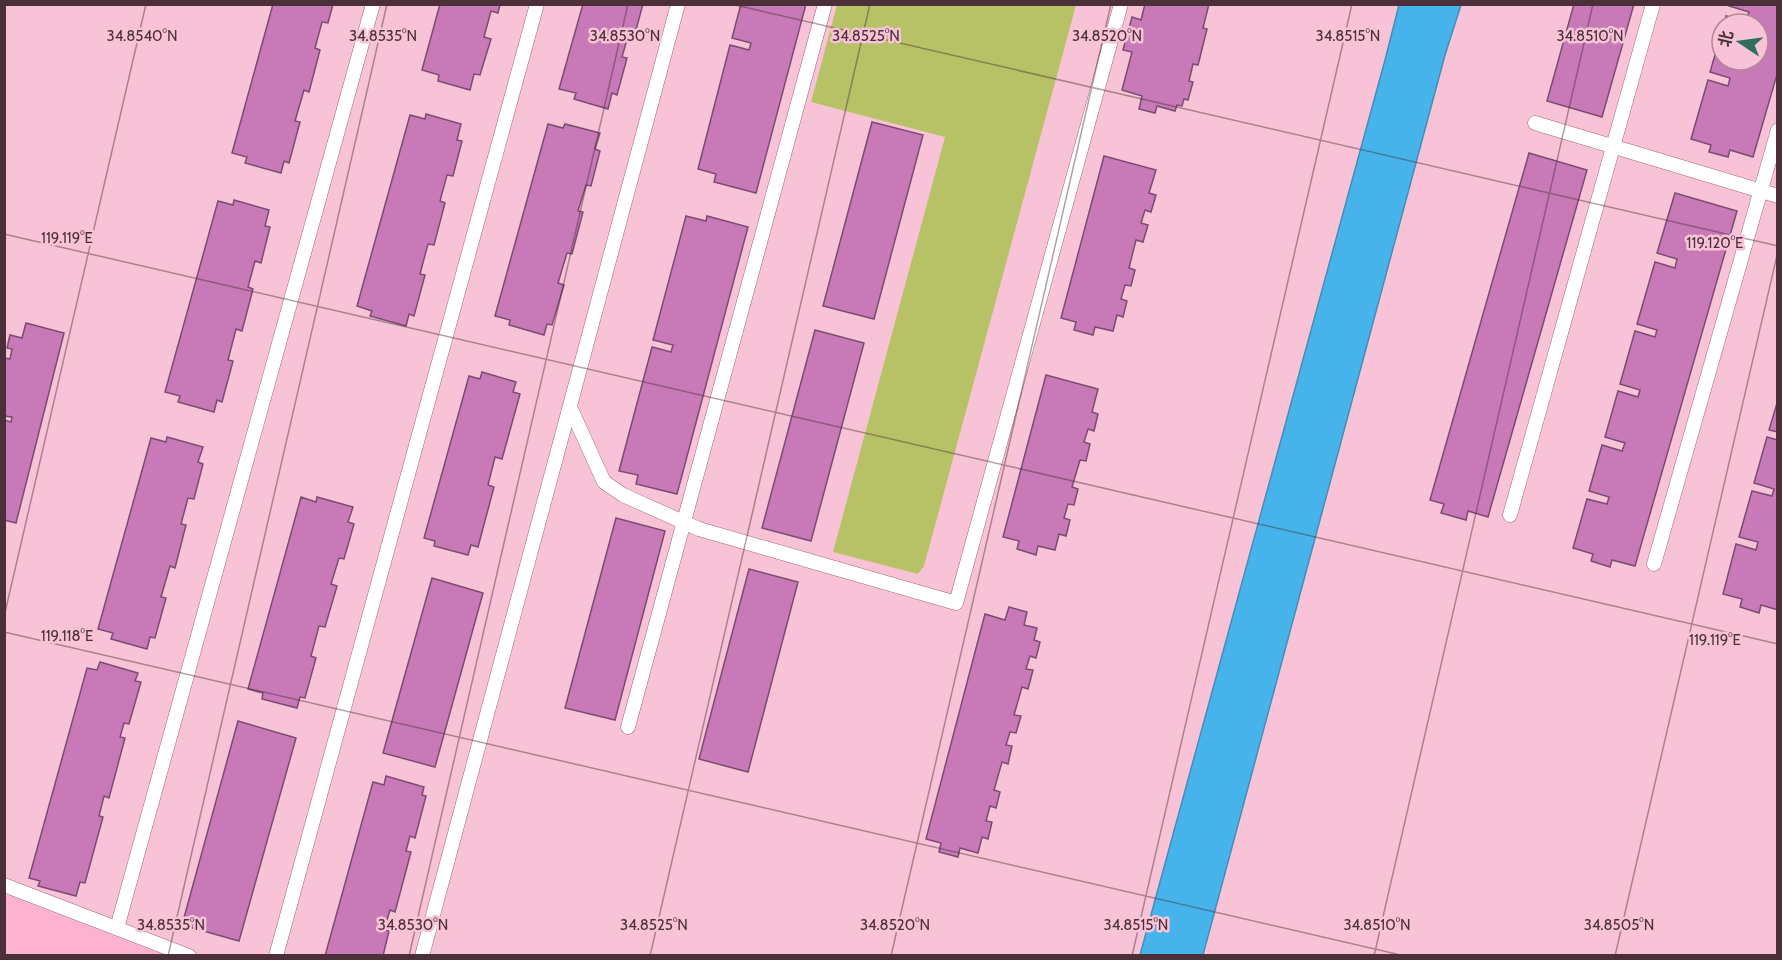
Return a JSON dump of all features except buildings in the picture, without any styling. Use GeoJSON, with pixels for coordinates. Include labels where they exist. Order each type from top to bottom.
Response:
{"type":"FeatureCollection","features":[{"type":"Feature","properties":{"kind":"lane"},"geometry":{"type":"LineString","coordinates":[[117,928],[373,4]]}},
{"type":"Feature","properties":{"kind":"lane"},"geometry":{"type":"LineString","coordinates":[[276,956],[537,4]]}},
{"type":"Feature","properties":{"kind":"lane"},"geometry":{"type":"LineString","coordinates":[[422,956],[678,4]]}},
{"type":"Feature","properties":{"kind":"lane"},"geometry":{"type":"LineString","coordinates":[[628,727],[825,4]]}},
{"type":"Feature","properties":{"kind":"lane"},"geometry":{"type":"LineString","coordinates":[[570,407],[604,482],[623,495],[699,529],[956,603],[1121,4]]}},
{"type":"Feature","properties":{"kind":"lane"},"geometry":{"type":"LineString","coordinates":[[1510,515],[1653,4]]}},
{"type":"Feature","properties":{"kind":"lane"},"geometry":{"type":"LineString","coordinates":[[1535,123],[1778,196]]}},
{"type":"Feature","properties":{"kind":"lane"},"geometry":{"type":"LineString","coordinates":[[1654,564],[1778,130]]}},
{"type":"Feature","properties":{"kind":"lane"},"geometry":{"type":"LineString","coordinates":[[4,885],[189,956]]}},
{"type":"Feature","properties":{"kind":"shaded area"},"geometry":{"type":"Polygon","coordinates":[[[5,894],[165,955],[5,955],[5,894]]]}},
{"type":"Feature","properties":{"kind":"green space"},"geometry":{"type":"Polygon","coordinates":[[[837,5],[1076,5],[924,566],[918,574],[833,552],[945,137],[811,102],[837,5]]]}},
{"type":"Feature","properties":{"kind":"water"},"geometry":{"type":"Polygon","coordinates":[[[1399,5],[1461,5],[1445,55],[1203,955],[1140,955],[1385,60],[1399,5]]]}}]}
